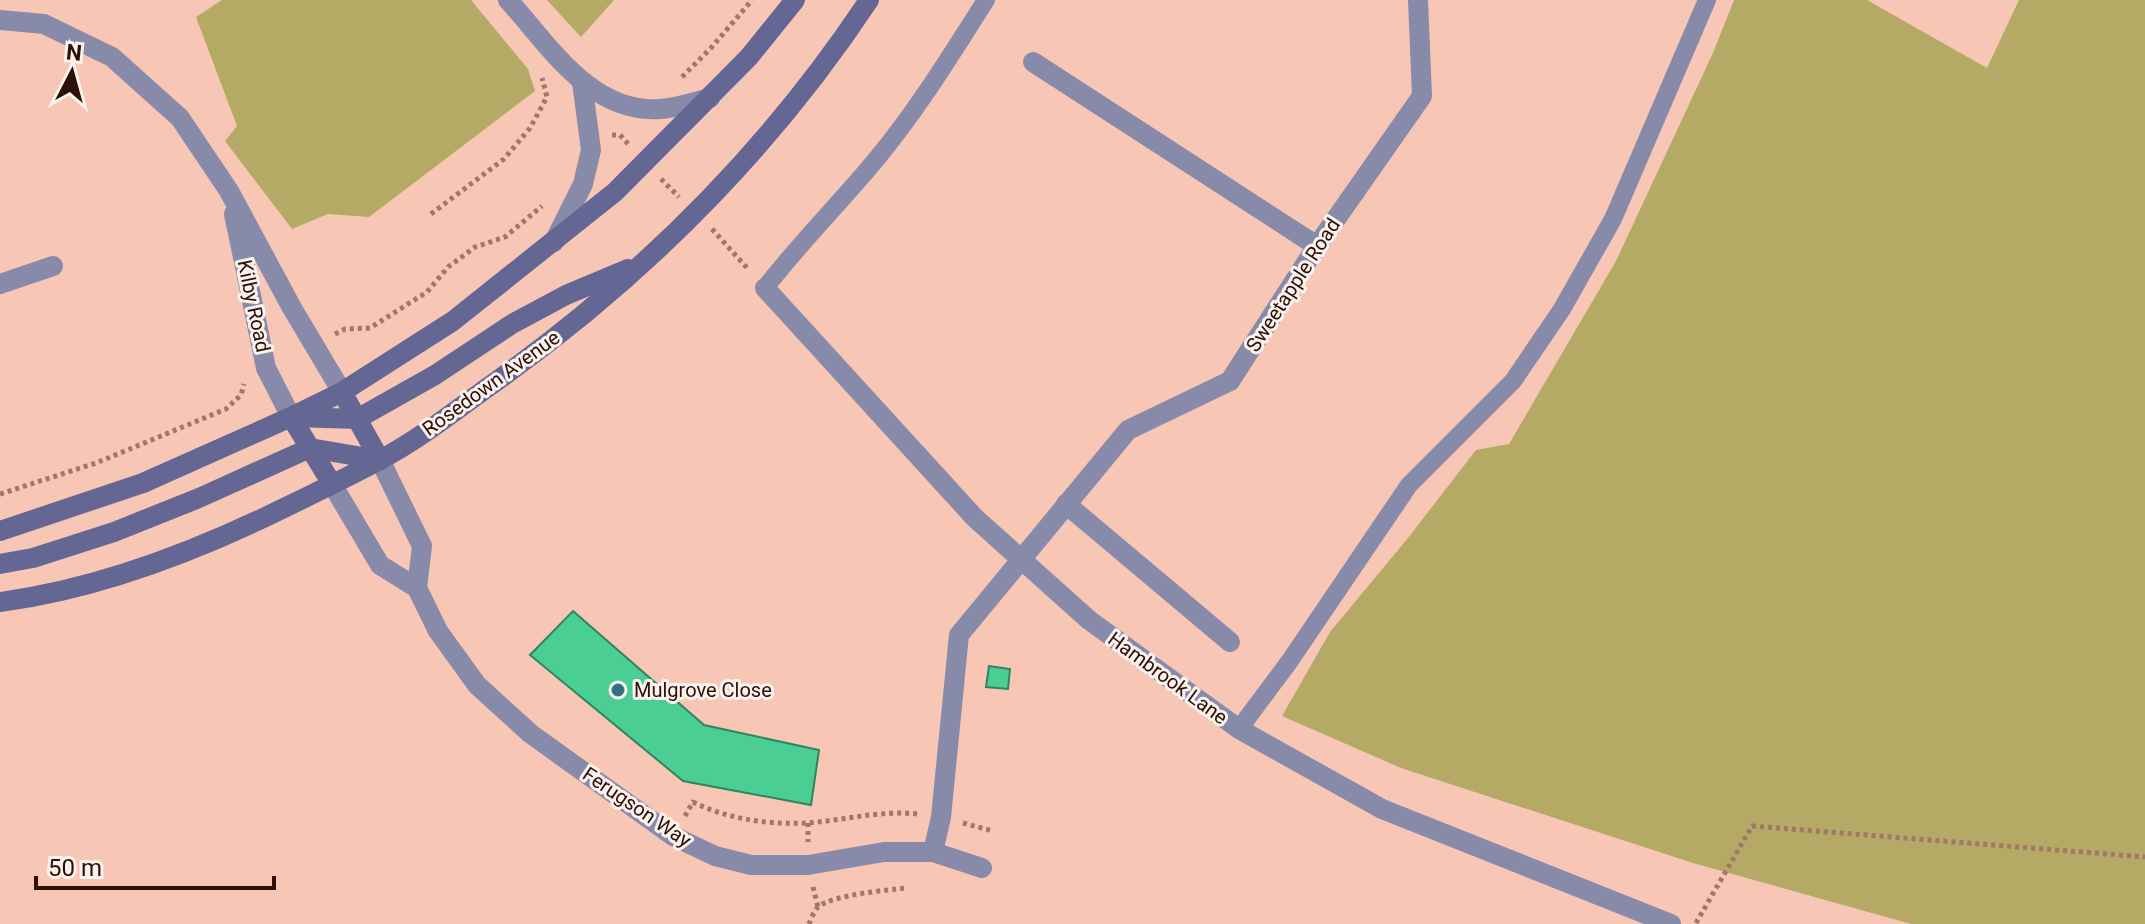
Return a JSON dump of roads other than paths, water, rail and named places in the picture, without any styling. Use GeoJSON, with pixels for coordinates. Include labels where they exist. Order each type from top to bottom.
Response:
{"type":"FeatureCollection","features":[{"type":"Feature","properties":{"kind":"street"},"geometry":{"type":"LineString","coordinates":[[508,0],[582,82],[626,106],[660,109],[710,98]]}},
{"type":"Feature","properties":{"kind":"street"},"geometry":{"type":"LineString","coordinates":[[0,531],[143,483],[291,417],[342,392],[453,321],[615,192],[749,57],[795,0]]}},
{"type":"Feature","properties":{"kind":"street","name":"Rosedown Avenue"},"geometry":{"type":"LineString","coordinates":[[0,602],[110,578],[258,521],[380,460],[442,421],[524,363],[597,304],[696,214],[810,83],[869,0]]}},
{"type":"Feature","properties":{"kind":"street","name":"Sweetapple Road"},"geometry":{"type":"LineString","coordinates":[[933,852],[941,817],[959,635],[1128,430],[1230,381],[1317,246],[1422,96],[1418,0]]}},
{"type":"Feature","properties":{"kind":"street","name":"Kilby Road"},"geometry":{"type":"LineString","coordinates":[[0,20],[44,24],[112,57],[180,118],[229,191],[292,308],[342,392]]}},
{"type":"Feature","properties":{"kind":"street"},"geometry":{"type":"LineString","coordinates":[[1033,62],[1317,246]]}},
{"type":"Feature","properties":{"kind":"street"},"geometry":{"type":"LineString","coordinates":[[553,243],[583,184],[591,150],[582,82]]}},
{"type":"Feature","properties":{"kind":"street","name":"Kilby Road"},"geometry":{"type":"LineString","coordinates":[[229,191],[266,368],[291,417]]}},
{"type":"Feature","properties":{"kind":"street"},"geometry":{"type":"LineString","coordinates":[[291,417],[357,419],[435,375],[512,324],[566,295],[642,263]]}},
{"type":"Feature","properties":{"kind":"street"},"geometry":{"type":"LineString","coordinates":[[0,284],[53,266]]}},
{"type":"Feature","properties":{"kind":"street","name":"Hambrook Lane"},"geometry":{"type":"LineString","coordinates":[[765,288],[975,518],[1089,620],[1239,729],[1382,809],[1671,924]]}},
{"type":"Feature","properties":{"kind":"street"},"geometry":{"type":"LineString","coordinates":[[291,417],[380,565],[417,588],[422,546],[342,392]]}},
{"type":"Feature","properties":{"kind":"street"},"geometry":{"type":"LineString","coordinates":[[0,564],[33,558],[114,532],[310,448],[380,460]]}},
{"type":"Feature","properties":{"kind":"street"},"geometry":{"type":"LineString","coordinates":[[1066,504],[1230,642]]}},
{"type":"Feature","properties":{"kind":"street","name":"Ferugson Way"},"geometry":{"type":"LineString","coordinates":[[417,588],[438,631],[477,685],[531,734],[673,836],[715,856],[751,865],[808,865],[884,852],[933,852],[982,868]]}},
{"type":"Feature","properties":{"kind":"lane"},"geometry":{"type":"LineString","coordinates":[[765,288],[793,251],[875,161],[927,91],[986,0]]}},
{"type":"Feature","properties":{"kind":"lane"},"geometry":{"type":"LineString","coordinates":[[1239,729],[1289,662],[1409,485],[1513,381],[1562,309],[1613,219],[1707,0]]}},
{"type":"Feature","properties":{"kind":"place","name":"Mulgrove Close"},"geometry":{"type":"Point","coordinates":[618,690]}}]}
